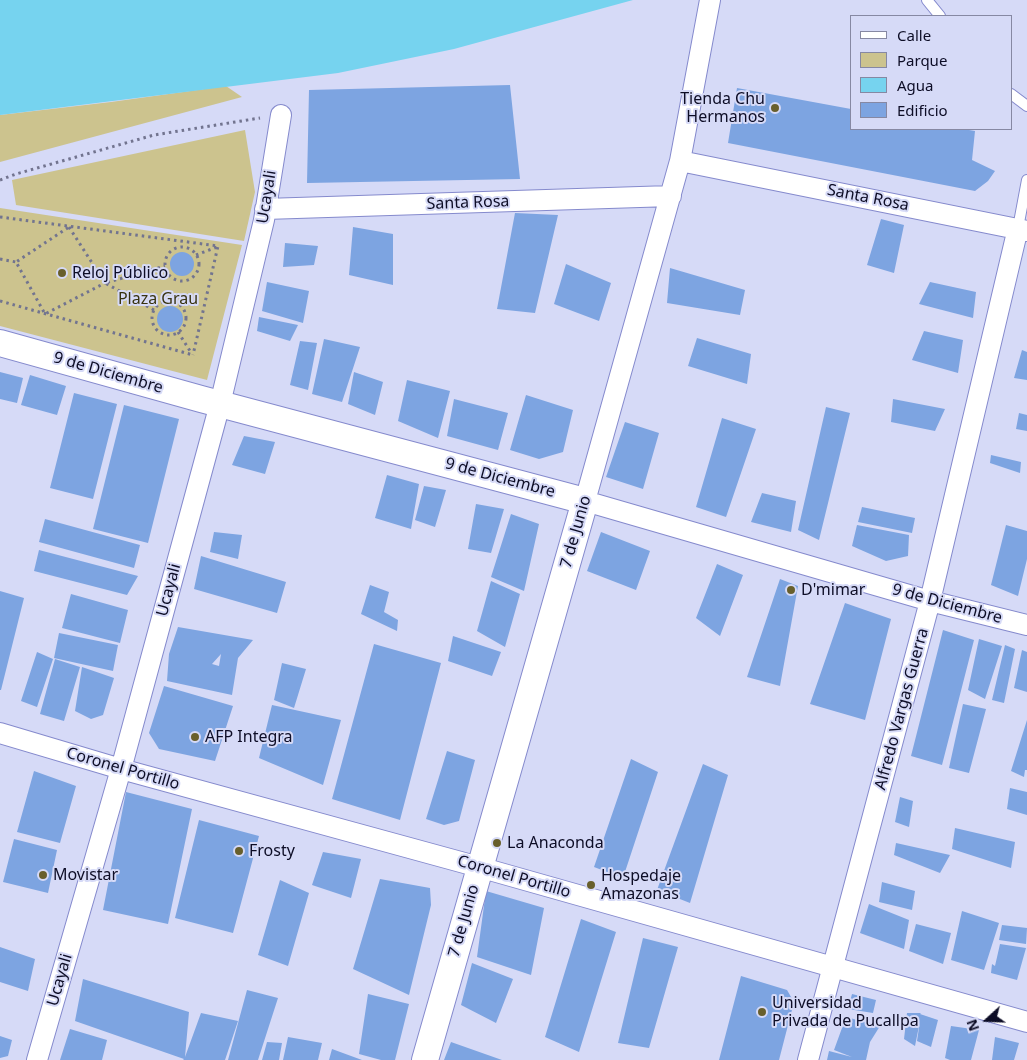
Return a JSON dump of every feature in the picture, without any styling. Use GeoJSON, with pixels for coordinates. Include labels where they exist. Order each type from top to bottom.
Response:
{"type":"FeatureCollection","features":[{"type":"Feature","properties":{"kind":"street","name":"7 de Junio"},"geometry":{"type":"LineString","coordinates":[[425,1060],[671,196],[680,161],[710,0]]}},
{"type":"Feature","properties":{"kind":"street","name":"Ucayali"},"geometry":{"type":"LineString","coordinates":[[37,1060],[121,769],[220,404],[262,230],[281,114]]}},
{"type":"Feature","properties":{"kind":"street","name":"Santa Rosa"},"geometry":{"type":"LineString","coordinates":[[680,161],[1022,230]]}},
{"type":"Feature","properties":{"kind":"street","name":"Santa Rosa"},"geometry":{"type":"LineString","coordinates":[[265,209],[671,196]]}},
{"type":"Feature","properties":{"kind":"street","name":"Alfredo Vargas Guerra"},"geometry":{"type":"LineString","coordinates":[[808,1060],[930,601],[1022,230]]}},
{"type":"Feature","properties":{"kind":"street","name":"9 de Diciembre"},"geometry":{"type":"LineString","coordinates":[[0,343],[220,404],[585,501],[930,601],[1027,625]]}},
{"type":"Feature","properties":{"kind":"street","name":"Coronel Portillo"},"geometry":{"type":"LineString","coordinates":[[0,733],[121,769],[479,867],[1027,1022]]}},
{"type":"Feature","properties":{"kind":"lane"},"geometry":{"type":"LineString","coordinates":[[927,0],[939,15]]}},
{"type":"Feature","properties":{"kind":"lane"},"geometry":{"type":"LineString","coordinates":[[1012,95],[1027,106]]}},
{"type":"Feature","properties":{"kind":"lane","name":"Alfredo Vargas Guerra"},"geometry":{"type":"LineString","coordinates":[[1022,230],[1027,180]]}},
{"type":"Feature","properties":{"kind":"path"},"geometry":{"type":"LineString","coordinates":[[0,180],[154,135],[281,114]]}},
{"type":"Feature","properties":{"kind":"path"},"geometry":{"type":"LineString","coordinates":[[0,217],[218,246]]}},
{"type":"Feature","properties":{"kind":"path"},"geometry":{"type":"LineString","coordinates":[[0,259],[16,262],[69,227]]}},
{"type":"Feature","properties":{"kind":"path"},"geometry":{"type":"LineString","coordinates":[[69,227],[105,284],[154,310]]}},
{"type":"Feature","properties":{"kind":"path"},"geometry":{"type":"LineString","coordinates":[[196,255],[218,246]]}},
{"type":"Feature","properties":{"kind":"path"},"geometry":{"type":"LineString","coordinates":[[193,355],[218,246]]}},
{"type":"Feature","properties":{"kind":"path"},"geometry":{"type":"LineString","coordinates":[[186,247],[191,249],[196,255],[199,269],[196,274],[186,281],[180,281],[170,277],[165,266],[167,255],[175,248],[186,247]]}},
{"type":"Feature","properties":{"kind":"path"},"geometry":{"type":"LineString","coordinates":[[16,262],[44,314]]}},
{"type":"Feature","properties":{"kind":"path"},"geometry":{"type":"LineString","coordinates":[[44,314],[105,284],[165,266]]}},
{"type":"Feature","properties":{"kind":"path"},"geometry":{"type":"LineString","coordinates":[[167,300],[178,302],[182,306],[186,322],[178,332],[168,335],[158,331],[152,321],[157,305],[167,300]]}},
{"type":"Feature","properties":{"kind":"path"},"geometry":{"type":"LineString","coordinates":[[0,301],[193,355]]}},
{"type":"Feature","properties":{"kind":"path"},"geometry":{"type":"LineString","coordinates":[[178,332],[193,355]]}},
{"type":"Feature","properties":{"kind":"green space"},"geometry":{"type":"Polygon","coordinates":[[[226,86],[242,97],[0,162],[0,115],[226,86]]]}},
{"type":"Feature","properties":{"kind":"green space"},"geometry":{"type":"Polygon","coordinates":[[[245,130],[255,192],[244,241],[16,205],[12,180],[245,130]]]}},
{"type":"Feature","properties":{"kind":"green space","name":"Plaza Grau"},"geometry":{"type":"Polygon","coordinates":[[[0,208],[242,245],[207,380],[0,326],[0,208]]]}},
{"type":"Feature","properties":{"kind":"water"},"geometry":{"type":"Polygon","coordinates":[[[0,0],[633,0],[454,49],[338,73],[0,115],[0,0]]]}},
{"type":"Feature","properties":{"kind":"building"},"geometry":{"type":"Polygon","coordinates":[[[510,85],[520,179],[307,183],[309,90],[510,85]]]}},
{"type":"Feature","properties":{"kind":"building"},"geometry":{"type":"Polygon","coordinates":[[[737,88],[850,109],[850,130],[975,131],[972,160],[995,171],[988,181],[975,191],[728,143],[737,88]]]}},
{"type":"Feature","properties":{"kind":"building"},"geometry":{"type":"Polygon","coordinates":[[[515,213],[558,215],[535,313],[497,309],[515,213]]]}},
{"type":"Feature","properties":{"kind":"building"},"geometry":{"type":"Polygon","coordinates":[[[881,219],[904,225],[894,273],[867,265],[881,219]]]}},
{"type":"Feature","properties":{"kind":"building"},"geometry":{"type":"Polygon","coordinates":[[[353,227],[393,234],[393,285],[349,275],[353,227]]]}},
{"type":"Feature","properties":{"kind":"building"},"geometry":{"type":"Polygon","coordinates":[[[285,243],[318,246],[314,265],[283,267],[285,243]]]}},
{"type":"Feature","properties":{"kind":"building"},"geometry":{"type":"Polygon","coordinates":[[[182,252],[190,256],[194,264],[190,272],[182,276],[174,272],[170,264],[174,256],[182,252]]]}},
{"type":"Feature","properties":{"kind":"building"},"geometry":{"type":"Polygon","coordinates":[[[566,264],[611,283],[599,321],[554,304],[566,264]]]}},
{"type":"Feature","properties":{"kind":"building"},"geometry":{"type":"Polygon","coordinates":[[[670,268],[745,290],[740,315],[667,303],[670,268]]]}},
{"type":"Feature","properties":{"kind":"building"},"geometry":{"type":"Polygon","coordinates":[[[267,282],[309,291],[303,323],[262,311],[267,282]]]}},
{"type":"Feature","properties":{"kind":"building"},"geometry":{"type":"Polygon","coordinates":[[[930,282],[976,292],[973,318],[919,304],[930,282]]]}},
{"type":"Feature","properties":{"kind":"building"},"geometry":{"type":"Polygon","coordinates":[[[170,306],[179,310],[183,319],[179,328],[170,332],[161,328],[157,319],[161,310],[170,306]]]}},
{"type":"Feature","properties":{"kind":"building"},"geometry":{"type":"Polygon","coordinates":[[[259,317],[298,325],[290,341],[257,331],[259,317]]]}},
{"type":"Feature","properties":{"kind":"building"},"geometry":{"type":"Polygon","coordinates":[[[924,331],[963,340],[958,373],[912,360],[924,331]]]}},
{"type":"Feature","properties":{"kind":"building"},"geometry":{"type":"Polygon","coordinates":[[[697,338],[751,354],[747,384],[688,366],[697,338]]]}},
{"type":"Feature","properties":{"kind":"building"},"geometry":{"type":"Polygon","coordinates":[[[324,339],[360,347],[342,402],[312,394],[324,339]]]}},
{"type":"Feature","properties":{"kind":"building"},"geometry":{"type":"Polygon","coordinates":[[[300,341],[317,343],[308,390],[290,385],[300,341]]]}},
{"type":"Feature","properties":{"kind":"building"},"geometry":{"type":"Polygon","coordinates":[[[1022,350],[1027,352],[1027,380],[1014,378],[1022,350]]]}},
{"type":"Feature","properties":{"kind":"building"},"geometry":{"type":"Polygon","coordinates":[[[0,372],[23,378],[17,403],[0,399],[0,372]]]}},
{"type":"Feature","properties":{"kind":"building"},"geometry":{"type":"Polygon","coordinates":[[[354,372],[383,382],[375,415],[348,404],[354,372]]]}},
{"type":"Feature","properties":{"kind":"building"},"geometry":{"type":"Polygon","coordinates":[[[30,375],[66,386],[57,415],[21,405],[30,375]]]}},
{"type":"Feature","properties":{"kind":"building"},"geometry":{"type":"Polygon","coordinates":[[[407,380],[450,391],[438,438],[398,421],[407,380]]]}},
{"type":"Feature","properties":{"kind":"building"},"geometry":{"type":"Polygon","coordinates":[[[74,393],[117,404],[93,499],[50,488],[74,393]]]}},
{"type":"Feature","properties":{"kind":"building"},"geometry":{"type":"Polygon","coordinates":[[[526,395],[573,410],[563,452],[539,459],[510,450],[526,395]]]}},
{"type":"Feature","properties":{"kind":"building"},"geometry":{"type":"Polygon","coordinates":[[[454,399],[508,413],[498,450],[447,436],[454,399]]]}},
{"type":"Feature","properties":{"kind":"building"},"geometry":{"type":"Polygon","coordinates":[[[893,399],[945,409],[935,431],[891,422],[893,399]]]}},
{"type":"Feature","properties":{"kind":"building"},"geometry":{"type":"Polygon","coordinates":[[[124,405],[179,419],[148,543],[93,529],[124,405]]]}},
{"type":"Feature","properties":{"kind":"building"},"geometry":{"type":"Polygon","coordinates":[[[826,407],[850,413],[819,540],[798,530],[826,407]]]}},
{"type":"Feature","properties":{"kind":"building"},"geometry":{"type":"Polygon","coordinates":[[[1019,413],[1027,415],[1027,431],[1016,429],[1019,413]]]}},
{"type":"Feature","properties":{"kind":"building"},"geometry":{"type":"Polygon","coordinates":[[[722,418],[756,429],[726,517],[696,507],[722,418]]]}},
{"type":"Feature","properties":{"kind":"building"},"geometry":{"type":"Polygon","coordinates":[[[625,422],[659,433],[643,489],[606,477],[625,422]]]}},
{"type":"Feature","properties":{"kind":"building"},"geometry":{"type":"Polygon","coordinates":[[[244,436],[275,442],[265,474],[232,465],[244,436]]]}},
{"type":"Feature","properties":{"kind":"building"},"geometry":{"type":"Polygon","coordinates":[[[991,455],[1021,462],[1020,473],[990,463],[991,455]]]}},
{"type":"Feature","properties":{"kind":"building"},"geometry":{"type":"Polygon","coordinates":[[[387,475],[419,484],[411,529],[375,518],[387,475]]]}},
{"type":"Feature","properties":{"kind":"building"},"geometry":{"type":"Polygon","coordinates":[[[424,486],[446,490],[435,527],[415,520],[424,486]]]}},
{"type":"Feature","properties":{"kind":"building"},"geometry":{"type":"Polygon","coordinates":[[[762,493],[796,501],[791,532],[751,522],[762,493]]]}},
{"type":"Feature","properties":{"kind":"building"},"geometry":{"type":"Polygon","coordinates":[[[476,504],[504,509],[491,553],[468,549],[476,504]]]}},
{"type":"Feature","properties":{"kind":"building"},"geometry":{"type":"Polygon","coordinates":[[[862,507],[915,518],[912,533],[858,522],[862,507]]]}},
{"type":"Feature","properties":{"kind":"building"},"geometry":{"type":"Polygon","coordinates":[[[511,514],[539,524],[524,591],[491,577],[511,514]]]}},
{"type":"Feature","properties":{"kind":"building"},"geometry":{"type":"Polygon","coordinates":[[[45,519],[140,545],[134,568],[39,542],[45,519]]]}},
{"type":"Feature","properties":{"kind":"building"},"geometry":{"type":"Polygon","coordinates":[[[857,525],[909,535],[908,556],[886,561],[852,546],[857,525]]]}},
{"type":"Feature","properties":{"kind":"building"},"geometry":{"type":"Polygon","coordinates":[[[1006,525],[1027,531],[1027,559],[1018,596],[991,585],[1006,525]]]}},
{"type":"Feature","properties":{"kind":"building"},"geometry":{"type":"Polygon","coordinates":[[[214,532],[242,535],[238,559],[210,552],[214,532]]]}},
{"type":"Feature","properties":{"kind":"building"},"geometry":{"type":"Polygon","coordinates":[[[601,532],[650,551],[636,590],[587,571],[601,532]]]}},
{"type":"Feature","properties":{"kind":"building"},"geometry":{"type":"Polygon","coordinates":[[[39,550],[138,576],[127,595],[34,571],[39,550]]]}},
{"type":"Feature","properties":{"kind":"building"},"geometry":{"type":"Polygon","coordinates":[[[201,556],[286,582],[277,613],[194,589],[201,556]]]}},
{"type":"Feature","properties":{"kind":"building"},"geometry":{"type":"Polygon","coordinates":[[[717,564],[743,575],[720,636],[696,618],[717,564]]]}},
{"type":"Feature","properties":{"kind":"building"},"geometry":{"type":"Polygon","coordinates":[[[780,579],[798,586],[780,686],[747,677],[780,579]]]}},
{"type":"Feature","properties":{"kind":"building"},"geometry":{"type":"Polygon","coordinates":[[[491,581],[520,594],[505,647],[477,631],[491,581]]]}},
{"type":"Feature","properties":{"kind":"building"},"geometry":{"type":"Polygon","coordinates":[[[370,585],[389,592],[384,612],[398,620],[397,631],[361,614],[370,585]]]}},
{"type":"Feature","properties":{"kind":"building"},"geometry":{"type":"Polygon","coordinates":[[[0,591],[24,598],[1,690],[0,690],[0,591]]]}},
{"type":"Feature","properties":{"kind":"building"},"geometry":{"type":"Polygon","coordinates":[[[71,594],[128,610],[120,643],[62,628],[71,594]]]}},
{"type":"Feature","properties":{"kind":"building"},"geometry":{"type":"Polygon","coordinates":[[[845,603],[891,619],[865,720],[810,704],[845,603]]]}},
{"type":"Feature","properties":{"kind":"building"},"geometry":{"type":"Polygon","coordinates":[[[178,627],[253,640],[238,658],[232,695],[167,681],[169,654],[178,627]],[[221,654],[212,664],[219,666],[221,654]]]}},
{"type":"Feature","properties":{"kind":"building"},"geometry":{"type":"Polygon","coordinates":[[[943,630],[974,640],[942,765],[911,756],[943,630]]]}},
{"type":"Feature","properties":{"kind":"building"},"geometry":{"type":"Polygon","coordinates":[[[59,633],[118,645],[113,671],[54,658],[59,633]]]}},
{"type":"Feature","properties":{"kind":"building"},"geometry":{"type":"Polygon","coordinates":[[[453,636],[501,652],[492,676],[448,661],[453,636]]]}},
{"type":"Feature","properties":{"kind":"building"},"geometry":{"type":"Polygon","coordinates":[[[979,639],[1002,646],[985,699],[968,690],[979,639]]]}},
{"type":"Feature","properties":{"kind":"building"},"geometry":{"type":"Polygon","coordinates":[[[374,644],[441,663],[400,820],[332,799],[374,644]]]}},
{"type":"Feature","properties":{"kind":"building"},"geometry":{"type":"Polygon","coordinates":[[[1005,645],[1015,649],[1004,703],[992,700],[1005,645]]]}},
{"type":"Feature","properties":{"kind":"building"},"geometry":{"type":"Polygon","coordinates":[[[1022,650],[1027,652],[1027,692],[1014,688],[1022,650]]]}},
{"type":"Feature","properties":{"kind":"building"},"geometry":{"type":"Polygon","coordinates":[[[37,652],[53,659],[37,707],[21,701],[37,652]]]}},
{"type":"Feature","properties":{"kind":"building"},"geometry":{"type":"Polygon","coordinates":[[[55,659],[80,667],[64,721],[40,714],[55,659]]]}},
{"type":"Feature","properties":{"kind":"building"},"geometry":{"type":"Polygon","coordinates":[[[282,663],[306,669],[294,708],[274,700],[282,663]]]}},
{"type":"Feature","properties":{"kind":"building"},"geometry":{"type":"Polygon","coordinates":[[[82,667],[114,678],[103,715],[91,719],[75,711],[82,667]]]}},
{"type":"Feature","properties":{"kind":"building"},"geometry":{"type":"Polygon","coordinates":[[[164,686],[233,706],[215,761],[159,749],[149,733],[164,686]]]}},
{"type":"Feature","properties":{"kind":"building"},"geometry":{"type":"Polygon","coordinates":[[[963,704],[986,709],[969,773],[949,768],[963,704]]]}},
{"type":"Feature","properties":{"kind":"building"},"geometry":{"type":"Polygon","coordinates":[[[272,705],[341,720],[323,785],[259,758],[272,705]]]}},
{"type":"Feature","properties":{"kind":"building"},"geometry":{"type":"Polygon","coordinates":[[[1027,720],[1027,770],[1025,770],[1024,777],[1011,771],[1027,720]]]}},
{"type":"Feature","properties":{"kind":"building"},"geometry":{"type":"Polygon","coordinates":[[[447,751],[475,760],[459,821],[444,825],[426,819],[447,751]]]}},
{"type":"Feature","properties":{"kind":"building"},"geometry":{"type":"Polygon","coordinates":[[[631,759],[658,772],[623,878],[594,867],[631,759]]]}},
{"type":"Feature","properties":{"kind":"building"},"geometry":{"type":"Polygon","coordinates":[[[703,764],[728,775],[690,903],[657,890],[703,764]]]}},
{"type":"Feature","properties":{"kind":"building"},"geometry":{"type":"Polygon","coordinates":[[[34,771],[76,786],[60,843],[17,832],[34,771]]]}},
{"type":"Feature","properties":{"kind":"building"},"geometry":{"type":"Polygon","coordinates":[[[1010,788],[1027,792],[1027,815],[1007,809],[1010,788]]]}},
{"type":"Feature","properties":{"kind":"building"},"geometry":{"type":"Polygon","coordinates":[[[126,792],[192,809],[168,924],[103,910],[126,792]]]}},
{"type":"Feature","properties":{"kind":"building"},"geometry":{"type":"Polygon","coordinates":[[[900,797],[913,801],[909,827],[895,822],[900,797]]]}},
{"type":"Feature","properties":{"kind":"building"},"geometry":{"type":"Polygon","coordinates":[[[199,820],[259,836],[233,933],[175,918],[199,820]]]}},
{"type":"Feature","properties":{"kind":"building"},"geometry":{"type":"Polygon","coordinates":[[[955,828],[1015,842],[1011,868],[952,849],[955,828]]]}},
{"type":"Feature","properties":{"kind":"building"},"geometry":{"type":"Polygon","coordinates":[[[14,839],[57,850],[48,893],[3,882],[14,839]]]}},
{"type":"Feature","properties":{"kind":"building"},"geometry":{"type":"Polygon","coordinates":[[[896,843],[950,855],[940,873],[894,855],[896,843]]]}},
{"type":"Feature","properties":{"kind":"building"},"geometry":{"type":"Polygon","coordinates":[[[323,852],[361,859],[351,898],[312,885],[323,852]]]}},
{"type":"Feature","properties":{"kind":"building"},"geometry":{"type":"Polygon","coordinates":[[[380,879],[430,888],[431,905],[409,995],[353,969],[380,879]]]}},
{"type":"Feature","properties":{"kind":"building"},"geometry":{"type":"Polygon","coordinates":[[[280,880],[309,893],[288,966],[258,955],[280,880]]]}},
{"type":"Feature","properties":{"kind":"building"},"geometry":{"type":"Polygon","coordinates":[[[882,882],[915,891],[912,910],[879,902],[882,882]]]}},
{"type":"Feature","properties":{"kind":"building"},"geometry":{"type":"Polygon","coordinates":[[[486,891],[544,908],[531,975],[477,957],[486,891]]]}},
{"type":"Feature","properties":{"kind":"building"},"geometry":{"type":"Polygon","coordinates":[[[869,904],[909,920],[904,949],[860,933],[869,904]]]}},
{"type":"Feature","properties":{"kind":"building"},"geometry":{"type":"Polygon","coordinates":[[[962,911],[999,923],[984,970],[951,960],[962,911]]]}},
{"type":"Feature","properties":{"kind":"building"},"geometry":{"type":"Polygon","coordinates":[[[581,919],[616,932],[579,1052],[545,1037],[581,919]]]}},
{"type":"Feature","properties":{"kind":"building"},"geometry":{"type":"Polygon","coordinates":[[[916,924],[951,933],[943,964],[909,951],[916,924]]]}},
{"type":"Feature","properties":{"kind":"building"},"geometry":{"type":"Polygon","coordinates":[[[1002,925],[1027,928],[1026,944],[999,940],[1002,925]]]}},
{"type":"Feature","properties":{"kind":"building"},"geometry":{"type":"Polygon","coordinates":[[[643,938],[678,947],[649,1048],[618,1043],[643,938]]]}},
{"type":"Feature","properties":{"kind":"building"},"geometry":{"type":"Polygon","coordinates":[[[1000,944],[1026,948],[1017,980],[991,973],[992,964],[995,966],[1000,944]]]}},
{"type":"Feature","properties":{"kind":"building"},"geometry":{"type":"Polygon","coordinates":[[[0,947],[35,959],[28,991],[0,982],[0,947]]]}},
{"type":"Feature","properties":{"kind":"building"},"geometry":{"type":"Polygon","coordinates":[[[472,963],[513,979],[496,1023],[461,1005],[472,963]]]}},
{"type":"Feature","properties":{"kind":"building","name":"Universidad Privada de Pucallpa"},"geometry":{"type":"Polygon","coordinates":[[[741,976],[787,990],[794,1002],[779,1060],[719,1060],[741,976]]]}},
{"type":"Feature","properties":{"kind":"building"},"geometry":{"type":"Polygon","coordinates":[[[83,979],[189,1012],[185,1057],[201,1013],[238,1021],[225,1060],[183,1060],[75,1021],[83,979]]]}},
{"type":"Feature","properties":{"kind":"building"},"geometry":{"type":"Polygon","coordinates":[[[247,990],[278,998],[258,1060],[228,1060],[247,990]]]}},
{"type":"Feature","properties":{"kind":"building"},"geometry":{"type":"Polygon","coordinates":[[[368,994],[409,1004],[395,1060],[381,1060],[359,1054],[368,994]]]}},
{"type":"Feature","properties":{"kind":"building"},"geometry":{"type":"Polygon","coordinates":[[[852,994],[876,1000],[873,1013],[848,1009],[852,994]]]}},
{"type":"Feature","properties":{"kind":"building"},"geometry":{"type":"Polygon","coordinates":[[[907,1013],[921,1013],[938,1020],[931,1047],[917,1041],[920,1021],[915,1046],[904,1039],[907,1013]]]}},
{"type":"Feature","properties":{"kind":"building"},"geometry":{"type":"Polygon","coordinates":[[[846,1017],[880,1026],[870,1042],[866,1060],[827,1060],[829,1051],[852,1057],[834,1050],[846,1017]]]}},
{"type":"Feature","properties":{"kind":"building"},"geometry":{"type":"Polygon","coordinates":[[[951,1026],[979,1030],[971,1060],[950,1060],[945,1058],[951,1026]]]}},
{"type":"Feature","properties":{"kind":"building"},"geometry":{"type":"Polygon","coordinates":[[[70,1029],[107,1040],[102,1060],[60,1060],[70,1029]]]}},
{"type":"Feature","properties":{"kind":"building"},"geometry":{"type":"Polygon","coordinates":[[[0,1036],[12,1040],[8,1056],[0,1058],[0,1036]]]}},
{"type":"Feature","properties":{"kind":"building"},"geometry":{"type":"Polygon","coordinates":[[[288,1037],[322,1043],[318,1060],[283,1060],[288,1037]]]}},
{"type":"Feature","properties":{"kind":"building"},"geometry":{"type":"Polygon","coordinates":[[[995,1037],[1019,1043],[1014,1060],[992,1060],[995,1037]]]}},
{"type":"Feature","properties":{"kind":"building"},"geometry":{"type":"Polygon","coordinates":[[[267,1042],[282,1043],[279,1060],[262,1060],[267,1042]]]}},
{"type":"Feature","properties":{"kind":"building"},"geometry":{"type":"Polygon","coordinates":[[[451,1042],[502,1060],[444,1060],[451,1042]]]}},
{"type":"Feature","properties":{"kind":"building"},"geometry":{"type":"Polygon","coordinates":[[[332,1049],[362,1060],[329,1060],[332,1049]]]}},
{"type":"Feature","properties":{"kind":"place","name":"Tienda Chu Hermanos"},"geometry":{"type":"Point","coordinates":[775,108]}},
{"type":"Feature","properties":{"kind":"place","name":"Reloj Público"},"geometry":{"type":"Point","coordinates":[62,273]}},
{"type":"Feature","properties":{"kind":"place","name":"D'mimar"},"geometry":{"type":"Point","coordinates":[791,590]}},
{"type":"Feature","properties":{"kind":"place","name":"AFP Integra"},"geometry":{"type":"Point","coordinates":[195,737]}},
{"type":"Feature","properties":{"kind":"place","name":"La Anaconda"},"geometry":{"type":"Point","coordinates":[497,843]}},
{"type":"Feature","properties":{"kind":"place","name":"Frosty"},"geometry":{"type":"Point","coordinates":[239,851]}},
{"type":"Feature","properties":{"kind":"place","name":"Movistar"},"geometry":{"type":"Point","coordinates":[43,875]}},
{"type":"Feature","properties":{"kind":"place","name":"Hospedaje Amazonas"},"geometry":{"type":"Point","coordinates":[591,885]}},
{"type":"Feature","properties":{"kind":"place","name":"Universidad Privada de Pucallpa"},"geometry":{"type":"Point","coordinates":[762,1012]}}]}
